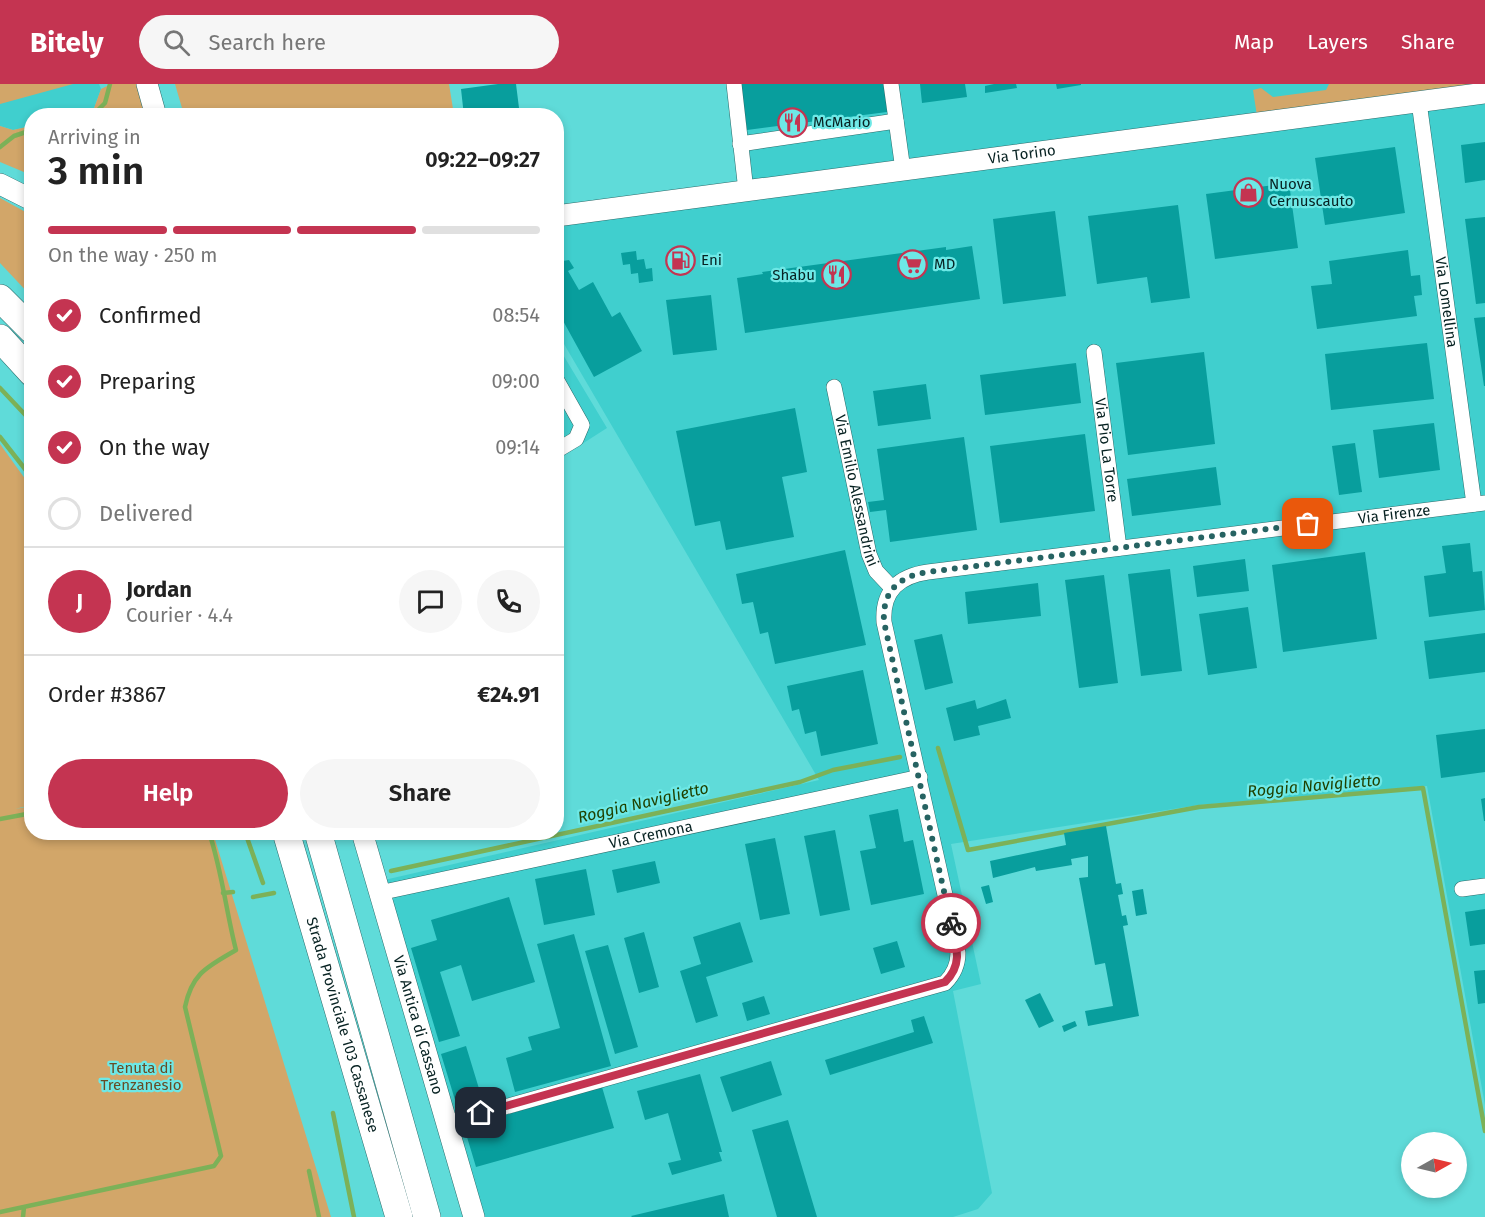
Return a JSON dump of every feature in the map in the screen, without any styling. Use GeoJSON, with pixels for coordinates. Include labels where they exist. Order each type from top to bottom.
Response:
{"type":"FeatureCollection","features":[{"type":"Feature","properties":{"kind":"highway"},"geometry":{"type":"LineString","coordinates":[[0,288],[16,315]]}},
{"type":"Feature","properties":{"kind":"highway"},"geometry":{"type":"LineString","coordinates":[[0,338],[24,364]]}},
{"type":"Feature","properties":{"kind":"highway","name":"Strada Provinciale 103 Cassanese"},"geometry":{"type":"LineString","coordinates":[[289,840],[399,1217]]}},
{"type":"Feature","properties":{"kind":"highway","name":"Strada Provinciale 103 Cassanese"},"geometry":{"type":"LineString","coordinates":[[320,840],[427,1217]]}},
{"type":"Feature","properties":{"kind":"highway"},"geometry":{"type":"LineString","coordinates":[[312,914],[383,1217]]}},
{"type":"Feature","properties":{"kind":"highway"},"geometry":{"type":"LineString","coordinates":[[341,915],[393,1055],[445,1217]]}},
{"type":"Feature","properties":{"kind":"street"},"geometry":{"type":"LineString","coordinates":[[147,84],[154,108]]}},
{"type":"Feature","properties":{"kind":"street"},"geometry":{"type":"LineString","coordinates":[[159,84],[166,108]]}},
{"type":"Feature","properties":{"kind":"street"},"geometry":{"type":"LineString","coordinates":[[734,84],[746,191]]}},
{"type":"Feature","properties":{"kind":"street"},"geometry":{"type":"LineString","coordinates":[[891,84],[903,170]]}},
{"type":"Feature","properties":{"kind":"street","name":"Via Torino"},"geometry":{"type":"LineString","coordinates":[[564,215],[1485,93]]}},
{"type":"Feature","properties":{"kind":"street","name":"Via Lomellina"},"geometry":{"type":"LineString","coordinates":[[1419,102],[1480,503]]}},
{"type":"Feature","properties":{"kind":"street"},"geometry":{"type":"LineString","coordinates":[[740,144],[896,121]]}},
{"type":"Feature","properties":{"kind":"street"},"geometry":{"type":"LineString","coordinates":[[0,184],[24,196]]}},
{"type":"Feature","properties":{"kind":"street","name":"Via Pio La Torre"},"geometry":{"type":"LineString","coordinates":[[1094,352],[1119,548]]}},
{"type":"Feature","properties":{"kind":"street","name":"Via Emilio Alessandrini"},"geometry":{"type":"LineString","coordinates":[[834,387],[869,554],[876,571],[891,588]]}},
{"type":"Feature","properties":{"kind":"street"},"geometry":{"type":"LineString","coordinates":[[564,393],[582,425],[576,439],[564,446]]}},
{"type":"Feature","properties":{"kind":"street","name":"Via Firenze"},"geometry":{"type":"LineString","coordinates":[[891,588],[896,582],[913,574],[1480,503]]}},
{"type":"Feature","properties":{"kind":"street"},"geometry":{"type":"LineString","coordinates":[[448,1123],[945,982],[954,973],[958,953],[884,622],[885,604],[891,588]]}},
{"type":"Feature","properties":{"kind":"street","name":"Via Cremona"},"geometry":{"type":"LineString","coordinates":[[379,893],[920,777]]}},
{"type":"Feature","properties":{"kind":"street","name":"Via Antica di Cassano"},"geometry":{"type":"LineString","coordinates":[[364,840],[474,1217]]}},
{"type":"Feature","properties":{"kind":"street"},"geometry":{"type":"LineString","coordinates":[[1462,889],[1485,886]]}},
{"type":"Feature","properties":{"kind":"shaded area"},"geometry":{"type":"Polygon","coordinates":[[[0,84],[99,84],[101,89],[94,108],[24,108],[24,128],[13,130],[0,126],[0,84]]]}},
{"type":"Feature","properties":{"kind":"shaded area"},"geometry":{"type":"Polygon","coordinates":[[[734,84],[1485,84],[1485,1105],[1427,786],[1199,805],[951,844],[981,984],[953,991],[992,1193],[978,1209],[953,1217],[466,1217],[367,884],[819,780],[564,344],[564,216],[746,191],[734,84]]]}},
{"type":"Feature","properties":{"kind":"shaded area"},"geometry":{"type":"Polygon","coordinates":[[[564,356],[607,428],[564,456],[564,356]]]}},
{"type":"Feature","properties":{"kind":"green space"},"geometry":{"type":"Polygon","coordinates":[[[0,84],[73,84],[0,104],[0,84]]]}},
{"type":"Feature","properties":{"kind":"green space"},"geometry":{"type":"Polygon","coordinates":[[[111,84],[137,84],[143,108],[94,108],[101,89],[111,84]]]}},
{"type":"Feature","properties":{"kind":"green space"},"geometry":{"type":"Polygon","coordinates":[[[175,84],[449,84],[453,108],[182,108],[175,84]]]}},
{"type":"Feature","properties":{"kind":"green space"},"geometry":{"type":"Polygon","coordinates":[[[1329,84],[1484,84],[1257,116],[1253,90],[1261,88],[1273,97],[1326,90],[1329,84]]]}},
{"type":"Feature","properties":{"kind":"green space"},"geometry":{"type":"Polygon","coordinates":[[[0,126],[13,130],[24,128],[24,172],[0,162],[0,126]]]}},
{"type":"Feature","properties":{"kind":"green space"},"geometry":{"type":"Polygon","coordinates":[[[0,198],[24,211],[24,289],[0,263],[0,198]]]}},
{"type":"Feature","properties":{"kind":"green space","name":"Tenuta di Trenzanesio"},"geometry":{"type":"Polygon","coordinates":[[[0,444],[24,477],[24,807],[15,809],[24,807],[24,840],[215,840],[331,1217],[0,1217],[0,444]]]}},
{"type":"Feature","properties":{"kind":"building"},"geometry":{"type":"Polygon","coordinates":[[[516,84],[519,108],[463,108],[461,89],[516,84]]]}},
{"type":"Feature","properties":{"kind":"building"},"geometry":{"type":"Polygon","coordinates":[[[741,84],[884,84],[887,112],[747,130],[741,84]]]}},
{"type":"Feature","properties":{"kind":"building"},"geometry":{"type":"Polygon","coordinates":[[[920,84],[965,84],[967,97],[922,103],[920,84]]]}},
{"type":"Feature","properties":{"kind":"building"},"geometry":{"type":"Polygon","coordinates":[[[1016,84],[1017,88],[985,93],[985,86],[1016,84]]]}},
{"type":"Feature","properties":{"kind":"building"},"geometry":{"type":"Polygon","coordinates":[[[1056,84],[1081,84],[1081,85],[1057,89],[1056,84]]]}},
{"type":"Feature","properties":{"kind":"building"},"geometry":{"type":"Polygon","coordinates":[[[1485,142],[1485,180],[1465,183],[1461,145],[1485,142]]]}},
{"type":"Feature","properties":{"kind":"building"},"geometry":{"type":"Polygon","coordinates":[[[1395,147],[1405,213],[1325,225],[1315,158],[1395,147]]]}},
{"type":"Feature","properties":{"kind":"building"},"geometry":{"type":"Polygon","coordinates":[[[1289,183],[1298,248],[1215,259],[1206,194],[1289,183]]]}},
{"type":"Feature","properties":{"kind":"building"},"geometry":{"type":"Polygon","coordinates":[[[1178,205],[1190,298],[1151,303],[1147,277],[1097,284],[1088,216],[1178,205]]]}},
{"type":"Feature","properties":{"kind":"building"},"geometry":{"type":"Polygon","coordinates":[[[1055,211],[1066,296],[1003,304],[993,219],[1055,211]]]}},
{"type":"Feature","properties":{"kind":"building"},"geometry":{"type":"Polygon","coordinates":[[[1485,217],[1485,303],[1476,304],[1465,219],[1485,217]]]}},
{"type":"Feature","properties":{"kind":"building"},"geometry":{"type":"Polygon","coordinates":[[[972,246],[980,299],[745,333],[737,278],[763,274],[762,272],[946,247],[946,250],[972,246]]]}},
{"type":"Feature","properties":{"kind":"building"},"geometry":{"type":"Polygon","coordinates":[[[1408,250],[1411,276],[1420,275],[1422,295],[1414,296],[1417,316],[1317,329],[1311,286],[1332,284],[1329,261],[1408,250]]]}},
{"type":"Feature","properties":{"kind":"building"},"geometry":{"type":"Polygon","coordinates":[[[636,251],[637,260],[644,259],[646,269],[652,268],[653,281],[639,283],[638,273],[631,274],[630,264],[623,265],[621,253],[636,251]]]}},
{"type":"Feature","properties":{"kind":"building","name":"Eni"},"geometry":{"type":"Polygon","coordinates":[[[686,252],[688,266],[673,269],[671,255],[686,252]]]}},
{"type":"Feature","properties":{"kind":"building"},"geometry":{"type":"Polygon","coordinates":[[[569,260],[574,268],[568,271],[579,290],[593,282],[612,317],[620,312],[642,351],[594,377],[564,323],[564,261],[569,260]]]}},
{"type":"Feature","properties":{"kind":"building"},"geometry":{"type":"Polygon","coordinates":[[[711,295],[717,350],[673,355],[666,300],[711,295]]]}},
{"type":"Feature","properties":{"kind":"building"},"geometry":{"type":"Polygon","coordinates":[[[1485,317],[1485,386],[1484,386],[1474,318],[1485,317]]]}},
{"type":"Feature","properties":{"kind":"building"},"geometry":{"type":"Polygon","coordinates":[[[1427,343],[1434,399],[1331,410],[1325,354],[1427,343]]]}},
{"type":"Feature","properties":{"kind":"building"},"geometry":{"type":"Polygon","coordinates":[[[1204,352],[1215,444],[1128,455],[1116,363],[1204,352]]]}},
{"type":"Feature","properties":{"kind":"building"},"geometry":{"type":"Polygon","coordinates":[[[1076,363],[1081,403],[985,415],[980,375],[1076,363]]]}},
{"type":"Feature","properties":{"kind":"building"},"geometry":{"type":"Polygon","coordinates":[[[926,384],[931,419],[878,426],[873,391],[926,384]]]}},
{"type":"Feature","properties":{"kind":"building"},"geometry":{"type":"Polygon","coordinates":[[[795,408],[807,472],[782,477],[794,537],[726,550],[720,521],[695,526],[676,431],[795,408]]]}},
{"type":"Feature","properties":{"kind":"building"},"geometry":{"type":"Polygon","coordinates":[[[1434,423],[1440,470],[1379,478],[1373,430],[1434,423]]]}},
{"type":"Feature","properties":{"kind":"building"},"geometry":{"type":"Polygon","coordinates":[[[1085,434],[1095,511],[1000,523],[990,446],[1085,434]]]}},
{"type":"Feature","properties":{"kind":"building"},"geometry":{"type":"Polygon","coordinates":[[[964,437],[977,530],[890,542],[886,510],[870,512],[868,502],[884,500],[877,449],[964,437]]]}},
{"type":"Feature","properties":{"kind":"building"},"geometry":{"type":"Polygon","coordinates":[[[1355,443],[1362,492],[1339,495],[1332,446],[1355,443]]]}},
{"type":"Feature","properties":{"kind":"building"},"geometry":{"type":"Polygon","coordinates":[[[1216,467],[1221,505],[1132,516],[1127,479],[1216,467]]]}},
{"type":"Feature","properties":{"kind":"building"},"geometry":{"type":"Polygon","coordinates":[[[1470,543],[1473,572],[1482,571],[1485,610],[1429,617],[1424,576],[1446,573],[1442,546],[1470,543]]]}},
{"type":"Feature","properties":{"kind":"building"},"geometry":{"type":"Polygon","coordinates":[[[845,550],[866,645],[775,664],[768,632],[760,634],[753,602],[742,604],[736,574],[845,550]]]}},
{"type":"Feature","properties":{"kind":"building"},"geometry":{"type":"Polygon","coordinates":[[[1365,552],[1377,639],[1283,652],[1272,565],[1365,552]]]}},
{"type":"Feature","properties":{"kind":"building"},"geometry":{"type":"Polygon","coordinates":[[[1245,559],[1249,591],[1197,597],[1193,566],[1245,559]]]}},
{"type":"Feature","properties":{"kind":"building"},"geometry":{"type":"Polygon","coordinates":[[[1170,569],[1182,671],[1141,676],[1128,574],[1170,569]]]}},
{"type":"Feature","properties":{"kind":"building"},"geometry":{"type":"Polygon","coordinates":[[[1104,575],[1118,683],[1079,688],[1065,580],[1104,575]]]}},
{"type":"Feature","properties":{"kind":"building"},"geometry":{"type":"Polygon","coordinates":[[[1038,583],[1041,616],[968,624],[965,592],[1038,583]]]}},
{"type":"Feature","properties":{"kind":"building"},"geometry":{"type":"Polygon","coordinates":[[[1248,607],[1257,668],[1208,675],[1199,614],[1248,607]]]}},
{"type":"Feature","properties":{"kind":"building"},"geometry":{"type":"Polygon","coordinates":[[[1485,633],[1485,672],[1429,679],[1424,641],[1485,633]]]}},
{"type":"Feature","properties":{"kind":"building"},"geometry":{"type":"Polygon","coordinates":[[[942,634],[953,683],[925,690],[914,640],[942,634]]]}},
{"type":"Feature","properties":{"kind":"building"},"geometry":{"type":"Polygon","coordinates":[[[863,670],[878,744],[821,756],[816,731],[805,734],[799,709],[792,711],[787,686],[863,670]]]}},
{"type":"Feature","properties":{"kind":"building"},"geometry":{"type":"Polygon","coordinates":[[[1006,699],[1011,718],[978,726],[980,735],[954,741],[946,708],[975,700],[977,709],[1006,699]]]}},
{"type":"Feature","properties":{"kind":"building"},"geometry":{"type":"Polygon","coordinates":[[[1485,729],[1485,772],[1441,778],[1436,735],[1485,729]]]}},
{"type":"Feature","properties":{"kind":"building"},"geometry":{"type":"Polygon","coordinates":[[[1485,798],[1485,821],[1484,821],[1481,799],[1485,798]]]}},
{"type":"Feature","properties":{"kind":"building"},"geometry":{"type":"Polygon","coordinates":[[[898,809],[904,842],[913,840],[924,894],[871,905],[860,851],[876,848],[869,815],[898,809]]]}},
{"type":"Feature","properties":{"kind":"building"},"geometry":{"type":"Polygon","coordinates":[[[1106,826],[1116,884],[1121,883],[1123,894],[1118,895],[1122,916],[1126,915],[1128,925],[1123,926],[1139,1016],[1088,1026],[1085,1011],[1113,1006],[1105,963],[1095,965],[1079,878],[1088,877],[1088,856],[1071,859],[1072,865],[1036,871],[1035,867],[993,878],[990,861],[1066,845],[1064,833],[1106,826]]]}},
{"type":"Feature","properties":{"kind":"building"},"geometry":{"type":"Polygon","coordinates":[[[835,830],[850,910],[820,916],[804,836],[835,830]]]}},
{"type":"Feature","properties":{"kind":"building"},"geometry":{"type":"Polygon","coordinates":[[[775,838],[790,914],[760,920],[745,844],[775,838]]]}},
{"type":"Feature","properties":{"kind":"building"},"geometry":{"type":"Polygon","coordinates":[[[655,861],[660,883],[617,893],[612,870],[655,861]]]}},
{"type":"Feature","properties":{"kind":"building"},"geometry":{"type":"Polygon","coordinates":[[[586,869],[595,915],[544,925],[535,879],[586,869]]]}},
{"type":"Feature","properties":{"kind":"building"},"geometry":{"type":"Polygon","coordinates":[[[989,885],[993,902],[986,904],[981,887],[989,885]]]}},
{"type":"Feature","properties":{"kind":"building"},"geometry":{"type":"Polygon","coordinates":[[[1143,889],[1147,914],[1136,916],[1132,891],[1143,889]]]}},
{"type":"Feature","properties":{"kind":"building"},"geometry":{"type":"Polygon","coordinates":[[[509,897],[535,982],[472,1001],[461,965],[440,972],[460,1036],[439,1042],[411,948],[437,940],[431,920],[509,897]]]}},
{"type":"Feature","properties":{"kind":"building"},"geometry":{"type":"Polygon","coordinates":[[[1485,909],[1485,944],[1470,946],[1465,912],[1485,909]]]}},
{"type":"Feature","properties":{"kind":"building"},"geometry":{"type":"Polygon","coordinates":[[[740,922],[753,962],[706,977],[718,1016],[696,1023],[680,971],[701,964],[693,937],[740,922]]]}},
{"type":"Feature","properties":{"kind":"building"},"geometry":{"type":"Polygon","coordinates":[[[644,932],[659,987],[639,993],[624,938],[644,932]]]}},
{"type":"Feature","properties":{"kind":"building"},"geometry":{"type":"Polygon","coordinates":[[[574,934],[611,1066],[515,1092],[506,1058],[532,1050],[528,1037],[560,1028],[537,944],[574,934]]]}},
{"type":"Feature","properties":{"kind":"building"},"geometry":{"type":"Polygon","coordinates":[[[897,941],[905,967],[881,974],[873,948],[897,941]]]}},
{"type":"Feature","properties":{"kind":"building"},"geometry":{"type":"Polygon","coordinates":[[[608,945],[638,1047],[615,1054],[585,951],[608,945]]]}},
{"type":"Feature","properties":{"kind":"building"},"geometry":{"type":"Polygon","coordinates":[[[1485,970],[1485,1003],[1478,1004],[1474,971],[1485,970]]]}},
{"type":"Feature","properties":{"kind":"building"},"geometry":{"type":"Polygon","coordinates":[[[1040,993],[1054,1021],[1039,1028],[1025,1000],[1040,993]]]}},
{"type":"Feature","properties":{"kind":"building"},"geometry":{"type":"Polygon","coordinates":[[[764,996],[770,1014],[747,1021],[742,1003],[764,996]]]}},
{"type":"Feature","properties":{"kind":"building"},"geometry":{"type":"Polygon","coordinates":[[[924,1016],[933,1043],[830,1075],[825,1060],[914,1032],[911,1020],[924,1016]]]}},
{"type":"Feature","properties":{"kind":"building"},"geometry":{"type":"Polygon","coordinates":[[[1075,1021],[1077,1026],[1064,1032],[1062,1026],[1075,1021]]]}},
{"type":"Feature","properties":{"kind":"building"},"geometry":{"type":"Polygon","coordinates":[[[466,1046],[484,1105],[459,1113],[441,1054],[466,1046]]]}},
{"type":"Feature","properties":{"kind":"building"},"geometry":{"type":"Polygon","coordinates":[[[771,1061],[782,1095],[732,1112],[720,1077],[771,1061]]]}},
{"type":"Feature","properties":{"kind":"building"},"geometry":{"type":"Polygon","coordinates":[[[700,1074],[722,1152],[719,1152],[722,1161],[672,1175],[668,1163],[681,1160],[668,1113],[645,1120],[637,1091],[700,1074]]]}},
{"type":"Feature","properties":{"kind":"building"},"geometry":{"type":"Polygon","coordinates":[[[602,1087],[614,1128],[476,1167],[464,1127],[602,1087]]]}},
{"type":"Feature","properties":{"kind":"building"},"geometry":{"type":"Polygon","coordinates":[[[788,1120],[817,1217],[777,1217],[752,1130],[788,1120]]]}},
{"type":"Feature","properties":{"kind":"building"},"geometry":{"type":"Polygon","coordinates":[[[724,1194],[729,1217],[631,1216],[724,1194]]]}},
{"type":"Feature","properties":{"kind":"waterway"},"geometry":{"type":"LineString","coordinates":[[100,108],[105,103],[110,84]]}},
{"type":"Feature","properties":{"kind":"waterway"},"geometry":{"type":"LineString","coordinates":[[0,147],[14,136],[24,133]]}},
{"type":"Feature","properties":{"kind":"waterway"},"geometry":{"type":"LineString","coordinates":[[0,388],[24,414]]}},
{"type":"Feature","properties":{"kind":"waterway"},"geometry":{"type":"LineString","coordinates":[[0,437],[24,468]]}},
{"type":"Feature","properties":{"kind":"waterway","name":"Roggia Naviglietto"},"geometry":{"type":"LineString","coordinates":[[938,748],[968,850],[1199,807],[1423,788],[1485,1131]]}},
{"type":"Feature","properties":{"kind":"waterway","name":"Roggia Naviglietto"},"geometry":{"type":"LineString","coordinates":[[564,833],[800,782],[833,770],[900,757]]}},
{"type":"Feature","properties":{"kind":"waterway","name":"Roggia Naviglietto"},"geometry":{"type":"LineString","coordinates":[[0,819],[24,814]]}},
{"type":"Feature","properties":{"kind":"waterway"},"geometry":{"type":"LineString","coordinates":[[0,1212],[214,1166],[221,1156],[185,1007],[192,986],[202,972],[236,950],[211,840]]}},
{"type":"Feature","properties":{"kind":"waterway"},"geometry":{"type":"LineString","coordinates":[[248,840],[263,883]]}},
{"type":"Feature","properties":{"kind":"waterway","name":"Roggia Naviglietto"},"geometry":{"type":"LineString","coordinates":[[391,871],[533,840]]}},
{"type":"Feature","properties":{"kind":"waterway","name":"Roggia Naviglietto"},"geometry":{"type":"LineString","coordinates":[[223,893],[233,892]]}},
{"type":"Feature","properties":{"kind":"waterway","name":"Roggia Naviglietto"},"geometry":{"type":"LineString","coordinates":[[253,897],[274,893]]}},
{"type":"Feature","properties":{"kind":"waterway"},"geometry":{"type":"LineString","coordinates":[[333,1113],[354,1217]]}},
{"type":"Feature","properties":{"kind":"waterway"},"geometry":{"type":"LineString","coordinates":[[309,1171],[319,1217]]}},
{"type":"Feature","properties":{"kind":"waterway"},"geometry":{"type":"LineString","coordinates":[[23,1217],[24,1207]]}},
{"type":"Feature","properties":{"kind":"way so far"},"geometry":{"type":"LineString","coordinates":[[951,923],[884,622],[885,604],[896,582],[913,574],[1308,524]]}},
{"type":"Feature","properties":{"kind":"place","name":"McMario"},"geometry":{"type":"Point","coordinates":[792,122]}},
{"type":"Feature","properties":{"kind":"place","name":"Nuova Cernuscauto"},"geometry":{"type":"Point","coordinates":[1248,193]}},
{"type":"Feature","properties":{"kind":"place","name":"Eni"},"geometry":{"type":"Point","coordinates":[680,260]}},
{"type":"Feature","properties":{"kind":"place","name":"MD"},"geometry":{"type":"Point","coordinates":[913,264]}},
{"type":"Feature","properties":{"kind":"place","name":"Shabu"},"geometry":{"type":"Point","coordinates":[836,275]}},
{"type":"Feature","properties":{"kind":"route"},"geometry":{"type":"LineString","coordinates":[[481,1113],[945,982],[954,973],[958,960],[951,923]]}}]}
